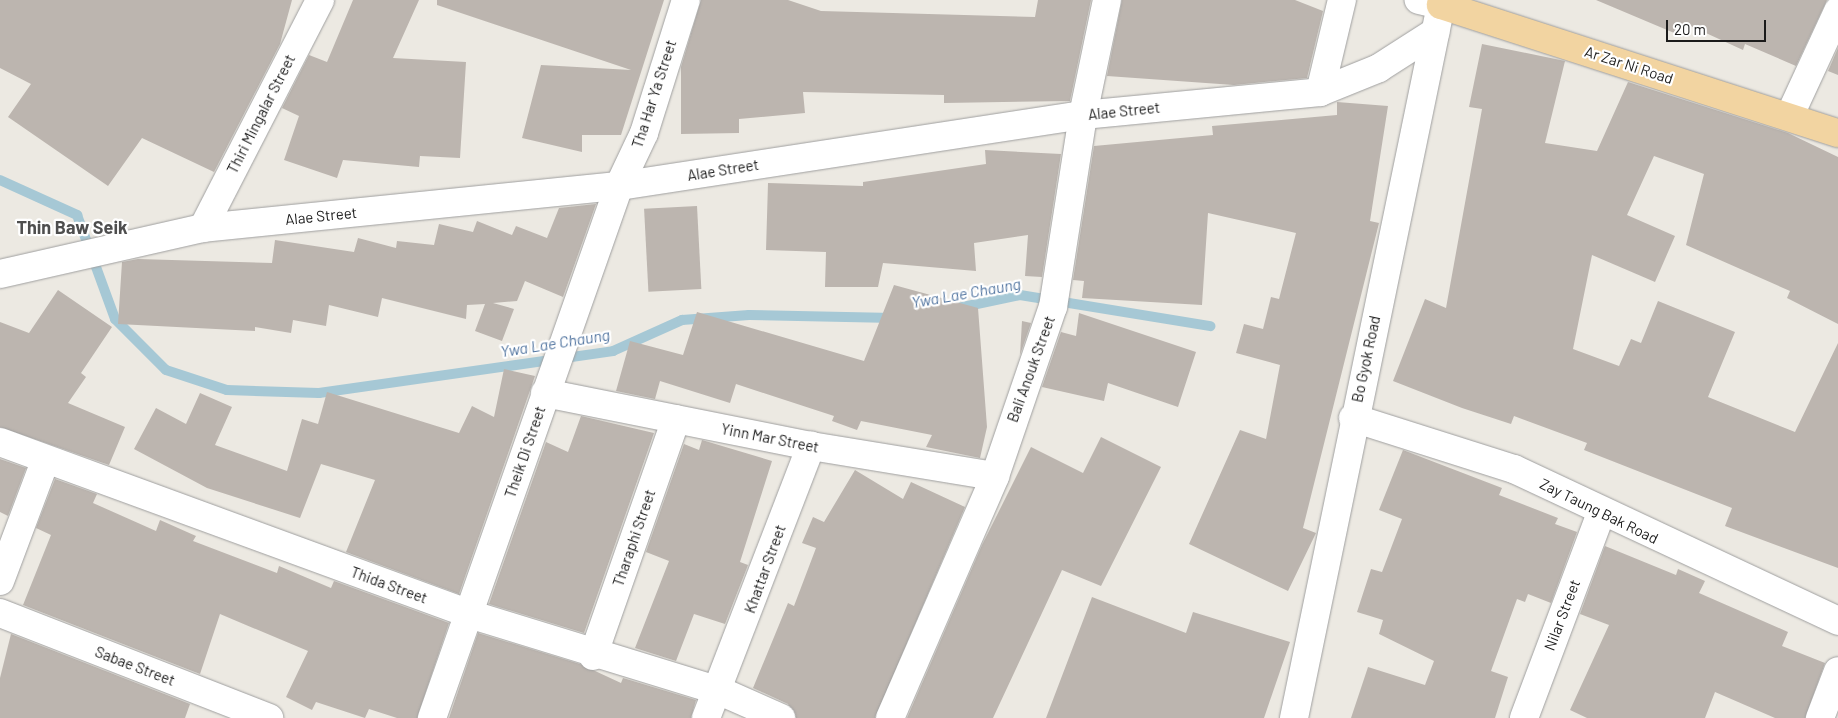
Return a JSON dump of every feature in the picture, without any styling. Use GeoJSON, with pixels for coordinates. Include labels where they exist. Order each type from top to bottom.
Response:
{"type":"FeatureCollection","features":[{"type":"Feature","properties":{"kind":"main road","name":"Ar Zar Ni Road"},"geometry":{"type":"LineString","coordinates":[[1434,2],[1838,133]]}},
{"type":"Feature","properties":{"kind":"street","name":"Thiri Mingalar Street"},"geometry":{"type":"LineString","coordinates":[[203,228],[320,0]]}},
{"type":"Feature","properties":{"kind":"street","name":"Tha Har Ya Street"},"geometry":{"type":"LineString","coordinates":[[618,186],[644,134],[686,0]]}},
{"type":"Feature","properties":{"kind":"street","name":"Bali Anouk Street"},"geometry":{"type":"LineString","coordinates":[[890,718],[995,476],[1053,307],[1083,115],[1107,0]]}},
{"type":"Feature","properties":{"kind":"street"},"geometry":{"type":"LineString","coordinates":[[1320,92],[1342,0]]}},
{"type":"Feature","properties":{"kind":"street","name":"Bo Gyok Road"},"geometry":{"type":"LineString","coordinates":[[1294,718],[1353,418],[1435,32],[1434,2]]}},
{"type":"Feature","properties":{"kind":"street"},"geometry":{"type":"LineString","coordinates":[[1790,116],[1838,11]]}},
{"type":"Feature","properties":{"kind":"street","name":"Alae Street"},"geometry":{"type":"LineString","coordinates":[[0,274],[203,228],[618,186],[1083,115],[1320,92],[1379,68],[1435,32]]}},
{"type":"Feature","properties":{"kind":"street","name":"Theik Di Street"},"geometry":{"type":"LineString","coordinates":[[432,718],[618,186]]}},
{"type":"Feature","properties":{"kind":"street","name":"Yinn Mar Street"},"geometry":{"type":"LineString","coordinates":[[546,393],[811,446],[995,476]]}},
{"type":"Feature","properties":{"kind":"street","name":"Zay Taung Bak Road"},"geometry":{"type":"LineString","coordinates":[[1353,418],[1514,469],[1601,513],[1838,621]]}},
{"type":"Feature","properties":{"kind":"street","name":"Tharaphi Street"},"geometry":{"type":"LineString","coordinates":[[593,656],[676,420]]}},
{"type":"Feature","properties":{"kind":"street","name":"Thida Street"},"geometry":{"type":"LineString","coordinates":[[0,442],[45,461],[469,614],[593,656],[720,691],[781,718]]}},
{"type":"Feature","properties":{"kind":"street","name":"Khattar Street"},"geometry":{"type":"LineString","coordinates":[[720,691],[811,446]]}},
{"type":"Feature","properties":{"kind":"street"},"geometry":{"type":"LineString","coordinates":[[0,582],[45,461]]}},
{"type":"Feature","properties":{"kind":"street","name":"Nilar Street"},"geometry":{"type":"LineString","coordinates":[[1524,718],[1601,513]]}},
{"type":"Feature","properties":{"kind":"street","name":"Sabae Street"},"geometry":{"type":"LineString","coordinates":[[0,613],[270,718]]}},
{"type":"Feature","properties":{"kind":"street"},"geometry":{"type":"LineString","coordinates":[[1820,718],[1838,671]]}},
{"type":"Feature","properties":{"kind":"street"},"geometry":{"type":"LineString","coordinates":[[706,718],[720,691]]}},
{"type":"Feature","properties":{"kind":"building"},"geometry":{"type":"Polygon","coordinates":[[[0,0],[292,0],[280,44],[214,172],[142,138],[108,186],[8,117],[31,84],[0,68],[0,0]]]}},
{"type":"Feature","properties":{"kind":"building"},"geometry":{"type":"Polygon","coordinates":[[[353,0],[419,0],[393,58],[466,62],[460,158],[420,156],[419,167],[343,160],[337,178],[284,160],[299,116],[282,108],[309,55],[327,62],[353,0]]]}},
{"type":"Feature","properties":{"kind":"building"},"geometry":{"type":"Polygon","coordinates":[[[437,0],[664,0],[621,135],[582,135],[582,152],[522,138],[541,65],[631,70],[437,5],[437,0]]]}},
{"type":"Feature","properties":{"kind":"building"},"geometry":{"type":"Polygon","coordinates":[[[701,0],[788,0],[821,11],[1035,17],[1038,0],[1091,0],[1070,101],[944,103],[944,95],[803,92],[805,113],[739,119],[739,133],[681,134],[681,67],[701,0]]]}},
{"type":"Feature","properties":{"kind":"building"},"geometry":{"type":"Polygon","coordinates":[[[1122,0],[1295,0],[1323,11],[1307,78],[1234,85],[1107,76],[1122,0]]]}},
{"type":"Feature","properties":{"kind":"building"},"geometry":{"type":"Polygon","coordinates":[[[1596,0],[1827,0],[1796,66],[1745,44],[1743,50],[1684,23],[1679,35],[1596,0]]]}},
{"type":"Feature","properties":{"kind":"building"},"geometry":{"type":"Polygon","coordinates":[[[1482,44],[1565,61],[1545,143],[1597,151],[1628,82],[1788,133],[1838,157],[1838,324],[1787,298],[1790,291],[1686,245],[1704,174],[1654,156],[1627,215],[1675,236],[1655,282],[1592,255],[1573,349],[1619,366],[1631,339],[1641,343],[1658,301],[1735,332],[1708,397],[1795,432],[1838,343],[1838,568],[1725,526],[1732,508],[1584,450],[1587,443],[1514,416],[1511,424],[1462,408],[1393,381],[1425,299],[1446,308],[1482,109],[1469,107],[1482,44]]]}},
{"type":"Feature","properties":{"kind":"building"},"geometry":{"type":"Polygon","coordinates":[[[1838,48],[1838,75],[1828,71],[1838,48]]]}},
{"type":"Feature","properties":{"kind":"building"},"geometry":{"type":"Polygon","coordinates":[[[1337,102],[1388,106],[1370,221],[1379,223],[1303,528],[1316,533],[1288,591],[1189,544],[1240,430],[1266,439],[1280,365],[1236,353],[1244,324],[1263,329],[1271,297],[1279,299],[1296,233],[1208,213],[1202,305],[1082,298],[1084,281],[1073,280],[1094,146],[1213,135],[1212,126],[1337,115],[1337,102]]]}},
{"type":"Feature","properties":{"kind":"building"},"geometry":{"type":"Polygon","coordinates":[[[985,150],[1061,154],[1042,277],[1025,276],[1028,235],[974,243],[976,271],[883,263],[878,287],[825,287],[826,252],[766,250],[768,183],[863,186],[863,182],[986,164],[985,150]]]}},
{"type":"Feature","properties":{"kind":"building"},"geometry":{"type":"Polygon","coordinates":[[[596,204],[563,297],[525,281],[517,301],[493,303],[514,309],[502,341],[475,331],[485,304],[467,305],[466,319],[382,298],[378,317],[329,305],[326,326],[293,320],[291,333],[255,327],[255,331],[118,324],[122,262],[138,259],[272,263],[275,240],[354,252],[358,238],[396,248],[397,241],[434,245],[439,224],[473,232],[477,221],[512,235],[516,226],[547,238],[559,208],[596,204]]]}},
{"type":"Feature","properties":{"kind":"building"},"geometry":{"type":"Polygon","coordinates":[[[697,206],[701,289],[648,292],[644,209],[697,206]]]}},
{"type":"Feature","properties":{"kind":"building"},"geometry":{"type":"Polygon","coordinates":[[[894,285],[978,308],[987,427],[980,458],[926,447],[932,435],[861,421],[857,430],[832,421],[834,416],[736,384],[730,403],[660,381],[655,399],[616,391],[630,341],[683,355],[697,312],[864,361],[894,285]]]}},
{"type":"Feature","properties":{"kind":"building"},"geometry":{"type":"Polygon","coordinates":[[[58,290],[112,327],[81,373],[86,377],[68,403],[125,427],[109,465],[0,427],[0,322],[29,333],[58,290]]]}},
{"type":"Feature","properties":{"kind":"building"},"geometry":{"type":"Polygon","coordinates":[[[1079,313],[1196,352],[1178,407],[1108,383],[1104,401],[1042,387],[1061,332],[1076,336],[1079,313]]]}},
{"type":"Feature","properties":{"kind":"building"},"geometry":{"type":"Polygon","coordinates":[[[1022,321],[1031,323],[1020,355],[1022,321]]]}},
{"type":"Feature","properties":{"kind":"building"},"geometry":{"type":"Polygon","coordinates":[[[504,369],[535,376],[459,594],[346,552],[375,480],[321,464],[300,518],[207,488],[134,449],[156,408],[186,424],[200,393],[232,407],[215,445],[287,471],[302,419],[318,424],[327,392],[459,433],[472,406],[494,417],[504,369]]]}},
{"type":"Feature","properties":{"kind":"building"},"geometry":{"type":"Polygon","coordinates":[[[581,416],[654,433],[584,633],[489,604],[546,442],[568,452],[581,416]]]}},
{"type":"Feature","properties":{"kind":"building"},"geometry":{"type":"Polygon","coordinates":[[[1101,437],[1161,467],[1101,586],[1062,570],[993,718],[907,718],[982,545],[1031,447],[1083,473],[1101,437]]]}},
{"type":"Feature","properties":{"kind":"building"},"geometry":{"type":"Polygon","coordinates":[[[702,440],[772,461],[740,562],[748,565],[725,624],[694,614],[676,661],[635,648],[669,561],[646,552],[684,444],[699,450],[702,440]]]}},
{"type":"Feature","properties":{"kind":"building"},"geometry":{"type":"Polygon","coordinates":[[[1403,450],[1502,488],[1499,495],[1558,518],[1555,524],[1577,532],[1551,603],[1528,594],[1525,602],[1517,599],[1491,671],[1508,677],[1495,718],[1351,718],[1368,667],[1425,685],[1434,661],[1379,634],[1383,620],[1357,612],[1371,569],[1382,572],[1402,519],[1379,510],[1403,450]]]}},
{"type":"Feature","properties":{"kind":"building"},"geometry":{"type":"Polygon","coordinates":[[[0,459],[26,468],[8,516],[0,512],[0,459]]]}},
{"type":"Feature","properties":{"kind":"building"},"geometry":{"type":"Polygon","coordinates":[[[855,470],[903,499],[911,482],[965,507],[875,718],[796,718],[788,704],[753,688],[788,603],[794,606],[816,548],[802,543],[813,517],[824,522],[855,470]]]}},
{"type":"Feature","properties":{"kind":"building"},"geometry":{"type":"Polygon","coordinates":[[[55,479],[97,494],[93,503],[156,531],[160,520],[196,536],[193,541],[277,573],[279,566],[331,588],[334,581],[449,623],[417,718],[397,718],[369,709],[365,718],[316,702],[312,710],[286,697],[308,651],[220,614],[200,674],[23,605],[51,535],[36,528],[55,479]]]}},
{"type":"Feature","properties":{"kind":"building"},"geometry":{"type":"Polygon","coordinates":[[[1605,546],[1676,575],[1678,569],[1705,581],[1699,593],[1788,632],[1782,646],[1825,663],[1805,718],[1775,718],[1715,692],[1705,718],[1587,718],[1570,710],[1609,625],[1580,614],[1605,546]]]}},
{"type":"Feature","properties":{"kind":"building"},"geometry":{"type":"Polygon","coordinates":[[[1092,597],[1186,633],[1193,612],[1290,642],[1264,718],[1046,718],[1092,597]]]}},
{"type":"Feature","properties":{"kind":"building"},"geometry":{"type":"Polygon","coordinates":[[[478,633],[580,664],[621,683],[623,678],[696,700],[691,718],[449,718],[478,633]]]}},
{"type":"Feature","properties":{"kind":"building"},"geometry":{"type":"Polygon","coordinates":[[[11,634],[190,704],[185,718],[0,718],[0,678],[11,634]]]}},
{"type":"Feature","properties":{"kind":"waterway","name":"Ywa Lae Chaung"},"geometry":{"type":"LineString","coordinates":[[0,180],[77,215],[115,319],[166,370],[227,390],[319,393],[613,351],[682,320],[749,315],[894,318]]}},
{"type":"Feature","properties":{"kind":"waterway","name":"Ywa Lae Chaung"},"geometry":{"type":"LineString","coordinates":[[958,308],[1020,295],[1210,326]]}},
{"type":"Feature","properties":{"kind":"district","name":"Thin Baw Seik"},"geometry":{"type":"Point","coordinates":[72,227]}}]}
